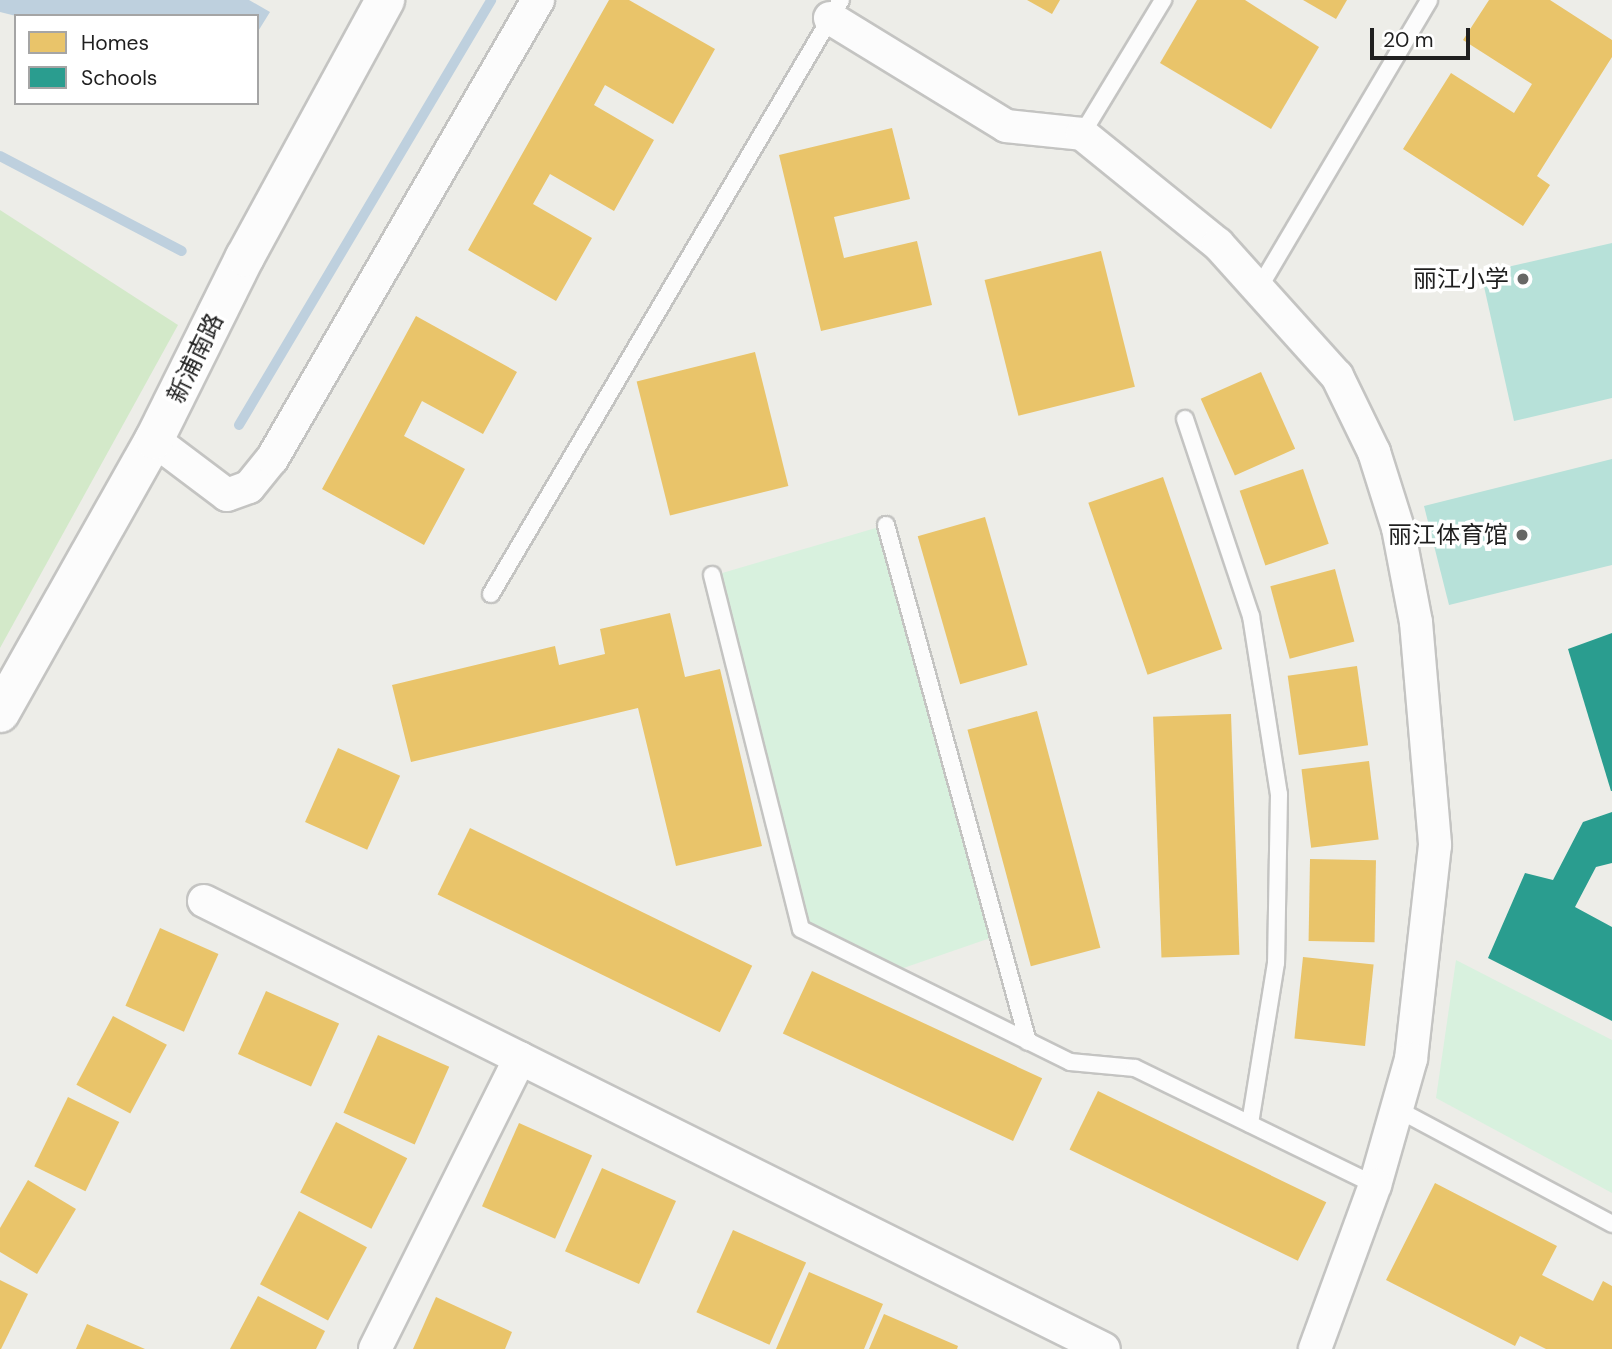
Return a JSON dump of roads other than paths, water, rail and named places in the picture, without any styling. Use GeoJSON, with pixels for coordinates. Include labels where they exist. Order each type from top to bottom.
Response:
{"type":"FeatureCollection","features":[{"type":"Feature","properties":{"kind":"street","name":"新浦南路"},"geometry":{"type":"LineString","coordinates":[[0,713],[154,440],[245,257],[385,0]]}},
{"type":"Feature","properties":{"kind":"street"},"geometry":{"type":"LineString","coordinates":[[154,440],[227,495],[249,487],[272,460],[538,0]]}},
{"type":"Feature","properties":{"kind":"street"},"geometry":{"type":"LineString","coordinates":[[836,9],[1006,126],[1082,134],[1218,244],[1337,376],[1374,452],[1398,528],[1416,622],[1435,845],[1411,1059],[1375,1185],[1315,1349]]}},
{"type":"Feature","properties":{"kind":"street"},"geometry":{"type":"LineString","coordinates":[[204,901],[1104,1349]]}},
{"type":"Feature","properties":{"kind":"street"},"geometry":{"type":"LineString","coordinates":[[375,1349],[520,1058]]}},
{"type":"Feature","properties":{"kind":"lane"},"geometry":{"type":"LineString","coordinates":[[1082,134],[1163,0]]}},
{"type":"Feature","properties":{"kind":"lane"},"geometry":{"type":"LineString","coordinates":[[1259,288],[1429,0]]}},
{"type":"Feature","properties":{"kind":"lane"},"geometry":{"type":"LineString","coordinates":[[491,594],[836,9]]}},
{"type":"Feature","properties":{"kind":"lane"},"geometry":{"type":"LineString","coordinates":[[1185,418],[1251,616],[1279,794],[1276,963],[1250,1124]]}},
{"type":"Feature","properties":{"kind":"lane"},"geometry":{"type":"LineString","coordinates":[[886,525],[1028,1042]]}},
{"type":"Feature","properties":{"kind":"lane"},"geometry":{"type":"LineString","coordinates":[[712,576],[801,929],[1070,1062],[1135,1068],[1375,1185]]}},
{"type":"Feature","properties":{"kind":"lane"},"geometry":{"type":"LineString","coordinates":[[1397,1109],[1612,1224]]}},
{"type":"Feature","properties":{"kind":"waterway"},"geometry":{"type":"LineString","coordinates":[[239,425],[491,0]]}},
{"type":"Feature","properties":{"kind":"waterway"},"geometry":{"type":"LineString","coordinates":[[0,156],[182,251]]}},
{"type":"Feature","properties":{"kind":"place","name":"丽江小学"},"geometry":{"type":"Point","coordinates":[1523,279]}},
{"type":"Feature","properties":{"kind":"place","name":"丽江体育馆"},"geometry":{"type":"Point","coordinates":[1522,535]}}]}
